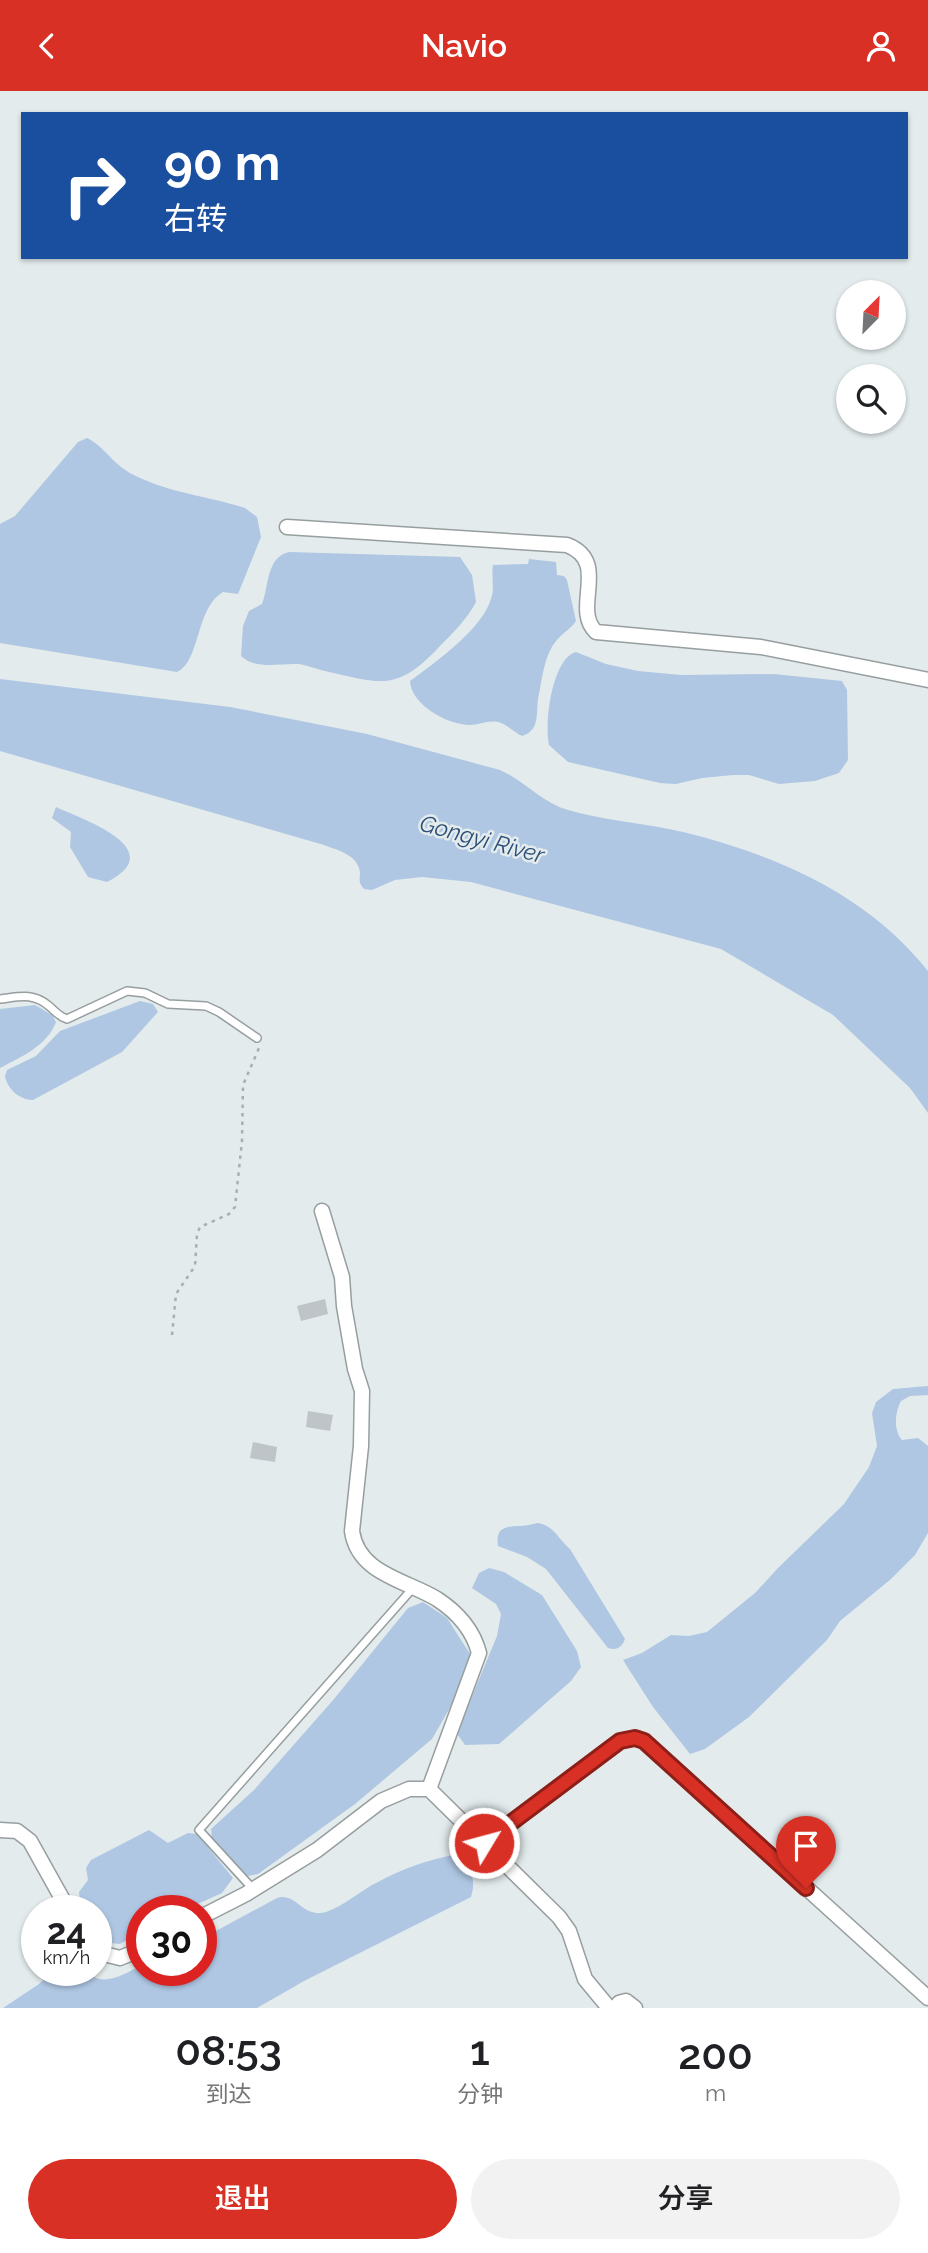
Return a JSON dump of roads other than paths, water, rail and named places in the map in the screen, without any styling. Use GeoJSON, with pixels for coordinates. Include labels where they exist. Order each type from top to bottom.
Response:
{"type":"FeatureCollection","features":[{"type":"Feature","properties":{"kind":"street"},"geometry":{"type":"LineString","coordinates":[[287,527],[567,545],[579,550],[587,560],[589,621],[596,632],[761,647],[928,680]]}},
{"type":"Feature","properties":{"kind":"street"},"geometry":{"type":"LineString","coordinates":[[322,1211],[342,1277],[355,1369],[362,1391],[361,1446],[352,1531],[354,1543],[366,1560],[391,1579],[436,1598],[455,1613],[472,1635],[479,1653],[429,1789]]}},
{"type":"Feature","properties":{"kind":"street"},"geometry":{"type":"LineString","coordinates":[[484,1843],[620,1741],[635,1738],[644,1741],[928,1998]]}},
{"type":"Feature","properties":{"kind":"street"},"geometry":{"type":"LineString","coordinates":[[217,1908],[317,1850],[381,1801],[408,1789],[429,1789],[559,1917],[569,1931],[585,1979],[609,2008]]}},
{"type":"Feature","properties":{"kind":"street"},"geometry":{"type":"LineString","coordinates":[[0,1831],[17,1831],[30,1840],[60,1895]]}},
{"type":"Feature","properties":{"kind":"street"},"geometry":{"type":"LineString","coordinates":[[615,2008],[622,2001],[635,2008]]}},
{"type":"Feature","properties":{"kind":"lane"},"geometry":{"type":"LineString","coordinates":[[0,999],[30,996],[44,1002],[67,1019],[134,990],[168,1004],[198,1005],[213,1009],[257,1038]]}},
{"type":"Feature","properties":{"kind":"lane"},"geometry":{"type":"LineString","coordinates":[[253,1889],[199,1830],[413,1588]]}},
{"type":"Feature","properties":{"kind":"water"},"geometry":{"type":"Polygon","coordinates":[[[87,438],[134,475],[175,490],[245,508],[257,517],[261,537],[238,594],[223,592],[214,600],[202,621],[190,657],[185,666],[177,672],[0,643],[0,524],[15,516],[78,442],[87,438]]]}},
{"type":"Feature","properties":{"kind":"water"},"geometry":{"type":"Polygon","coordinates":[[[289,552],[460,557],[472,575],[476,602],[464,620],[425,661],[412,671],[388,681],[347,676],[298,664],[254,663],[241,656],[243,626],[249,611],[262,604],[272,566],[282,555],[289,552]]]}},
{"type":"Feature","properties":{"kind":"water"},"geometry":{"type":"Polygon","coordinates":[[[529,559],[556,562],[557,575],[564,576],[567,580],[576,621],[558,638],[549,652],[533,729],[522,736],[498,722],[461,724],[432,712],[417,698],[410,681],[456,645],[478,622],[492,595],[493,565],[528,564],[529,559]]]}},
{"type":"Feature","properties":{"kind":"water"},"geometry":{"type":"Polygon","coordinates":[[[576,652],[606,664],[638,671],[681,675],[774,674],[842,681],[847,690],[848,760],[839,773],[815,781],[779,784],[749,775],[702,778],[676,784],[660,783],[568,762],[549,745],[549,708],[561,666],[576,652]]]}},
{"type":"Feature","properties":{"kind":"water","name":"Gongyi River"},"geometry":{"type":"Polygon","coordinates":[[[0,679],[230,707],[367,734],[500,770],[550,802],[568,810],[683,832],[718,841],[786,866],[818,881],[877,920],[904,944],[928,971],[928,1113],[910,1088],[833,1015],[721,949],[471,882],[422,877],[395,880],[372,890],[364,889],[360,883],[356,862],[335,849],[0,751],[0,679]]]}},
{"type":"Feature","properties":{"kind":"water"},"geometry":{"type":"Polygon","coordinates":[[[56,807],[116,837],[126,847],[130,858],[124,870],[107,882],[88,877],[70,847],[71,832],[52,818],[56,807]]]}},
{"type":"Feature","properties":{"kind":"water"},"geometry":{"type":"Polygon","coordinates":[[[140,1001],[153,1004],[158,1012],[122,1052],[33,1100],[19,1096],[8,1085],[5,1076],[7,1070],[36,1056],[60,1031],[140,1001]]]}},
{"type":"Feature","properties":{"kind":"water"},"geometry":{"type":"Polygon","coordinates":[[[35,1005],[52,1015],[56,1022],[52,1030],[32,1050],[0,1068],[0,1009],[35,1005]]]}},
{"type":"Feature","properties":{"kind":"water"},"geometry":{"type":"Polygon","coordinates":[[[928,1386],[928,1395],[910,1396],[901,1401],[896,1421],[902,1440],[918,1438],[928,1446],[928,1533],[915,1555],[891,1579],[840,1621],[827,1640],[749,1717],[705,1749],[690,1754],[653,1707],[623,1660],[642,1653],[671,1635],[689,1636],[707,1632],[755,1593],[844,1504],[869,1467],[877,1446],[872,1413],[876,1402],[893,1389],[928,1386]]]}},
{"type":"Feature","properties":{"kind":"water"},"geometry":{"type":"Polygon","coordinates":[[[537,1523],[552,1529],[570,1549],[625,1639],[619,1648],[608,1648],[546,1569],[527,1557],[498,1546],[498,1538],[503,1529],[537,1523]]]}},
{"type":"Feature","properties":{"kind":"water"},"geometry":{"type":"Polygon","coordinates":[[[489,1568],[504,1572],[542,1595],[577,1651],[581,1667],[571,1681],[499,1744],[465,1745],[458,1735],[458,1730],[497,1636],[501,1614],[496,1604],[472,1588],[479,1573],[489,1568]]]}},
{"type":"Feature","properties":{"kind":"water"},"geometry":{"type":"Polygon","coordinates":[[[423,1602],[447,1618],[472,1657],[467,1678],[432,1739],[355,1804],[258,1874],[243,1874],[212,1840],[211,1829],[254,1790],[334,1699],[408,1608],[423,1602]]]}},
{"type":"Feature","properties":{"kind":"water"},"geometry":{"type":"Polygon","coordinates":[[[149,1830],[168,1843],[188,1833],[197,1834],[233,1878],[222,1893],[217,1895],[126,1895],[126,1941],[120,1944],[112,1943],[112,1895],[79,1895],[88,1880],[86,1868],[91,1860],[149,1830]]]}},
{"type":"Feature","properties":{"kind":"water"},"geometry":{"type":"Polygon","coordinates":[[[454,1855],[471,1873],[471,1897],[304,1981],[257,2008],[3,2008],[36,1986],[112,1986],[112,1978],[126,1973],[126,1986],[217,1986],[217,1930],[277,1898],[290,1899],[311,1912],[326,1912],[372,1885],[424,1862],[454,1855]]]}}]}
